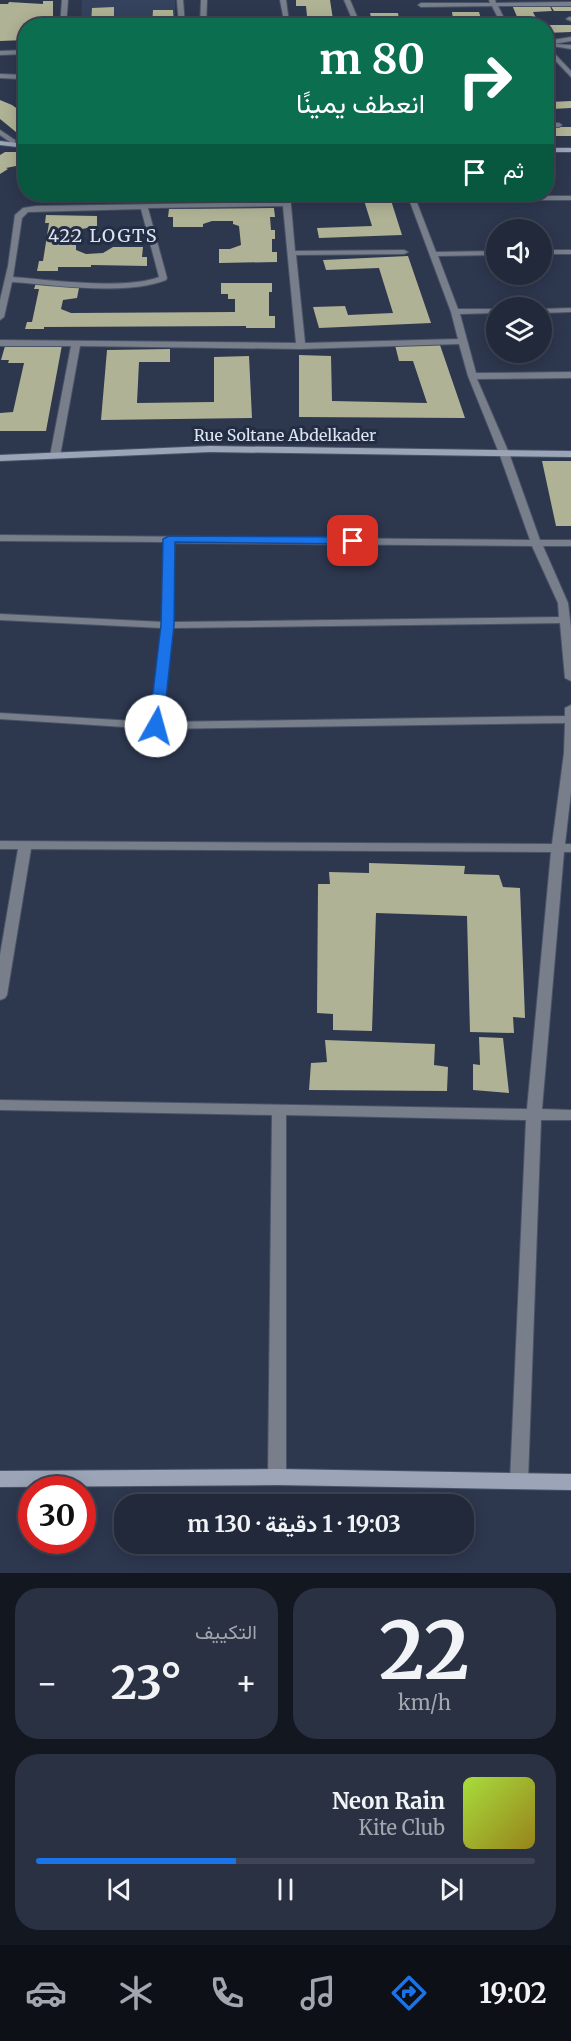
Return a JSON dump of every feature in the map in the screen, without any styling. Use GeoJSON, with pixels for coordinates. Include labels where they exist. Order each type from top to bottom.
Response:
{"type":"FeatureCollection","features":[{"type":"Feature","properties":{"kind":"main road"},"geometry":{"type":"LineString","coordinates":[[0,143],[18,146]]}},
{"type":"Feature","properties":{"kind":"main road"},"geometry":{"type":"LineString","coordinates":[[0,149],[18,148]]}},
{"type":"Feature","properties":{"kind":"main road"},"geometry":{"type":"LineString","coordinates":[[554,150],[571,150]]}},
{"type":"Feature","properties":{"kind":"main road","name":"Rue Soltane Abdelkader"},"geometry":{"type":"LineString","coordinates":[[0,458],[210,448],[571,454]]}},
{"type":"Feature","properties":{"kind":"main road"},"geometry":{"type":"LineString","coordinates":[[0,1479],[277,1477],[571,1482]]}},
{"type":"Feature","properties":{"kind":"street"},"geometry":{"type":"LineString","coordinates":[[64,18],[65,0]]}},
{"type":"Feature","properties":{"kind":"street"},"geometry":{"type":"LineString","coordinates":[[180,0],[182,18]]}},
{"type":"Feature","properties":{"kind":"street"},"geometry":{"type":"LineString","coordinates":[[203,18],[204,0]]}},
{"type":"Feature","properties":{"kind":"street"},"geometry":{"type":"LineString","coordinates":[[283,0],[286,18]]}},
{"type":"Feature","properties":{"kind":"street"},"geometry":{"type":"LineString","coordinates":[[347,0],[355,18]]}},
{"type":"Feature","properties":{"kind":"street"},"geometry":{"type":"LineString","coordinates":[[493,2],[501,18]]}},
{"type":"Feature","properties":{"kind":"street"},"geometry":{"type":"LineString","coordinates":[[421,5],[493,2],[571,3]]}},
{"type":"Feature","properties":{"kind":"street"},"geometry":{"type":"LineString","coordinates":[[554,42],[571,39]]}},
{"type":"Feature","properties":{"kind":"street"},"geometry":{"type":"LineString","coordinates":[[554,45],[571,47]]}},
{"type":"Feature","properties":{"kind":"street"},"geometry":{"type":"LineString","coordinates":[[0,53],[18,52]]}},
{"type":"Feature","properties":{"kind":"street"},"geometry":{"type":"LineString","coordinates":[[554,59],[571,75]]}},
{"type":"Feature","properties":{"kind":"street"},"geometry":{"type":"LineString","coordinates":[[0,76],[18,77]]}},
{"type":"Feature","properties":{"kind":"street"},"geometry":{"type":"LineString","coordinates":[[554,125],[559,125]]}},
{"type":"Feature","properties":{"kind":"street"},"geometry":{"type":"LineString","coordinates":[[0,132],[14,141],[13,145]]}},
{"type":"Feature","properties":{"kind":"street"},"geometry":{"type":"LineString","coordinates":[[554,198],[571,198]]}},
{"type":"Feature","properties":{"kind":"street"},"geometry":{"type":"LineString","coordinates":[[287,201],[301,346]]}},
{"type":"Feature","properties":{"kind":"street"},"geometry":{"type":"LineString","coordinates":[[412,201],[455,312],[472,376],[562,603],[571,678]]}},
{"type":"Feature","properties":{"kind":"street"},"geometry":{"type":"LineString","coordinates":[[0,318],[12,266],[18,217],[26,210],[119,203],[144,206],[287,204]]}},
{"type":"Feature","properties":{"kind":"street"},"geometry":{"type":"LineString","coordinates":[[9,279],[134,285],[159,282],[163,278],[144,206]]}},
{"type":"Feature","properties":{"kind":"street"},"geometry":{"type":"LineString","coordinates":[[292,253],[404,252]]}},
{"type":"Feature","properties":{"kind":"street"},"geometry":{"type":"LineString","coordinates":[[552,252],[571,252]]}},
{"type":"Feature","properties":{"kind":"street"},"geometry":{"type":"LineString","coordinates":[[432,254],[486,253]]}},
{"type":"Feature","properties":{"kind":"street"},"geometry":{"type":"LineString","coordinates":[[0,266],[12,266]]}},
{"type":"Feature","properties":{"kind":"street"},"geometry":{"type":"LineString","coordinates":[[552,311],[571,310]]}},
{"type":"Feature","properties":{"kind":"street"},"geometry":{"type":"LineString","coordinates":[[455,312],[486,311]]}},
{"type":"Feature","properties":{"kind":"street"},"geometry":{"type":"LineString","coordinates":[[0,343],[301,346],[463,341]]}},
{"type":"Feature","properties":{"kind":"street"},"geometry":{"type":"LineString","coordinates":[[55,456],[76,342]]}},
{"type":"Feature","properties":{"kind":"street"},"geometry":{"type":"LineString","coordinates":[[472,376],[571,375]]}},
{"type":"Feature","properties":{"kind":"street"},"geometry":{"type":"LineString","coordinates":[[0,538],[571,543]]}},
{"type":"Feature","properties":{"kind":"street"},"geometry":{"type":"LineString","coordinates":[[156,726],[168,625],[169,539]]}},
{"type":"Feature","properties":{"kind":"street"},"geometry":{"type":"LineString","coordinates":[[0,617],[168,625],[565,620]]}},
{"type":"Feature","properties":{"kind":"street"},"geometry":{"type":"LineString","coordinates":[[519,1481],[534,1114],[565,848],[571,708]]}},
{"type":"Feature","properties":{"kind":"street"},"geometry":{"type":"LineString","coordinates":[[0,716],[156,726],[571,719]]}},
{"type":"Feature","properties":{"kind":"street"},"geometry":{"type":"LineString","coordinates":[[0,845],[565,848]]}},
{"type":"Feature","properties":{"kind":"street"},"geometry":{"type":"LineString","coordinates":[[0,995],[25,845]]}},
{"type":"Feature","properties":{"kind":"street"},"geometry":{"type":"LineString","coordinates":[[0,1105],[571,1115]]}},
{"type":"Feature","properties":{"kind":"street"},"geometry":{"type":"LineString","coordinates":[[277,1477],[279,1110]]}},
{"type":"Feature","properties":{"kind":"shaded area"},"geometry":{"type":"Polygon","coordinates":[[[82,0],[175,0],[175,18],[81,18],[82,0]]]}},
{"type":"Feature","properties":{"kind":"building"},"geometry":{"type":"Polygon","coordinates":[[[296,0],[330,0],[333,18],[307,18],[306,6],[296,6],[296,0]]]}},
{"type":"Feature","properties":{"kind":"building"},"geometry":{"type":"Polygon","coordinates":[[[43,1],[53,1],[53,18],[18,18],[18,40],[0,41],[0,4],[9,2],[43,4],[43,1]]]}},
{"type":"Feature","properties":{"kind":"building"},"geometry":{"type":"Polygon","coordinates":[[[549,4],[552,11],[533,12],[536,18],[518,18],[512,5],[549,4]]]}},
{"type":"Feature","properties":{"kind":"building"},"geometry":{"type":"Polygon","coordinates":[[[571,4],[571,11],[554,11],[550,5],[571,4]]]}},
{"type":"Feature","properties":{"kind":"building"},"geometry":{"type":"Polygon","coordinates":[[[114,7],[114,18],[91,18],[92,8],[114,7]]]}},
{"type":"Feature","properties":{"kind":"building"},"geometry":{"type":"Polygon","coordinates":[[[153,10],[173,10],[174,18],[152,18],[153,10]]]}},
{"type":"Feature","properties":{"kind":"building"},"geometry":{"type":"Polygon","coordinates":[[[452,12],[479,12],[481,18],[453,18],[452,12]]]}},
{"type":"Feature","properties":{"kind":"building"},"geometry":{"type":"Polygon","coordinates":[[[370,13],[398,13],[399,18],[371,18],[370,13]]]}},
{"type":"Feature","properties":{"kind":"building"},"geometry":{"type":"Polygon","coordinates":[[[554,25],[571,25],[571,32],[554,33],[554,25]]]}},
{"type":"Feature","properties":{"kind":"building"},"geometry":{"type":"Polygon","coordinates":[[[0,100],[18,109],[18,132],[16,132],[0,119],[0,100]]]}},
{"type":"Feature","properties":{"kind":"building"},"geometry":{"type":"Polygon","coordinates":[[[571,101],[571,108],[554,109],[554,102],[571,101]]]}},
{"type":"Feature","properties":{"kind":"building"},"geometry":{"type":"Polygon","coordinates":[[[554,127],[571,127],[571,136],[554,136],[554,127]]]}},
{"type":"Feature","properties":{"kind":"building"},"geometry":{"type":"Polygon","coordinates":[[[5,152],[18,152],[18,166],[6,168],[8,169],[0,174],[0,155],[5,152]]]}},
{"type":"Feature","properties":{"kind":"building"},"geometry":{"type":"Polygon","coordinates":[[[364,201],[391,201],[402,235],[319,238],[317,228],[372,226],[364,201]]]}},
{"type":"Feature","properties":{"kind":"building"},"geometry":{"type":"Polygon","coordinates":[[[274,208],[275,217],[270,217],[271,230],[275,230],[272,252],[277,252],[277,262],[219,263],[219,249],[230,249],[241,245],[239,226],[233,224],[233,221],[212,221],[203,224],[203,227],[173,227],[173,217],[168,217],[169,209],[274,208]]]}},
{"type":"Feature","properties":{"kind":"building"},"geometry":{"type":"Polygon","coordinates":[[[46,215],[97,216],[97,226],[77,230],[77,236],[81,236],[81,244],[76,244],[76,250],[86,254],[103,253],[113,247],[143,247],[142,257],[147,257],[147,266],[91,265],[91,267],[58,267],[58,271],[37,271],[39,261],[43,261],[49,223],[45,223],[46,215]]]}},
{"type":"Feature","properties":{"kind":"building"},"geometry":{"type":"Polygon","coordinates":[[[408,256],[431,323],[319,328],[313,307],[345,306],[348,315],[393,313],[379,268],[326,270],[323,260],[408,256]]]}},
{"type":"Feature","properties":{"kind":"building"},"geometry":{"type":"Polygon","coordinates":[[[36,283],[80,283],[77,298],[63,300],[61,309],[71,313],[235,312],[235,299],[228,299],[228,294],[221,294],[221,283],[272,283],[272,292],[269,292],[269,316],[275,316],[275,328],[246,328],[246,326],[25,329],[27,322],[32,322],[39,289],[34,289],[36,283]]]}},
{"type":"Feature","properties":{"kind":"building"},"geometry":{"type":"Polygon","coordinates":[[[62,345],[46,431],[0,431],[0,413],[13,412],[24,363],[8,363],[9,360],[1,360],[5,346],[62,345]]]}},
{"type":"Feature","properties":{"kind":"building"},"geometry":{"type":"Polygon","coordinates":[[[395,345],[440,345],[465,418],[299,417],[299,355],[331,356],[332,401],[427,403],[413,361],[399,361],[395,345]]]}},
{"type":"Feature","properties":{"kind":"building"},"geometry":{"type":"Polygon","coordinates":[[[170,349],[170,362],[139,362],[137,403],[214,402],[214,357],[249,356],[252,418],[101,420],[107,350],[170,349]]]}},
{"type":"Feature","properties":{"kind":"building"},"geometry":{"type":"Polygon","coordinates":[[[542,461],[571,461],[571,526],[556,526],[542,461]]]}},
{"type":"Feature","properties":{"kind":"building"},"geometry":{"type":"Polygon","coordinates":[[[369,863],[465,866],[464,874],[499,875],[503,887],[520,888],[525,1018],[513,1017],[514,1033],[470,1032],[467,916],[376,913],[372,1031],[333,1030],[333,1014],[317,1013],[318,884],[330,884],[329,872],[369,873],[369,863]]]}},
{"type":"Feature","properties":{"kind":"building"},"geometry":{"type":"Polygon","coordinates":[[[479,1037],[503,1038],[509,1093],[473,1090],[473,1064],[480,1065],[479,1037]]]}},
{"type":"Feature","properties":{"kind":"building"},"geometry":{"type":"Polygon","coordinates":[[[325,1040],[435,1044],[434,1065],[448,1067],[447,1091],[309,1090],[311,1063],[327,1062],[325,1040]]]}},
{"type":"Feature","properties":{"kind":"district","name":"422 LOGTS"},"geometry":{"type":"Point","coordinates":[103,235]}},
{"type":"Feature","properties":{"kind":"route"},"geometry":{"type":"LineString","coordinates":[[156,726],[168,625],[169,539],[353,541]]}}]}
